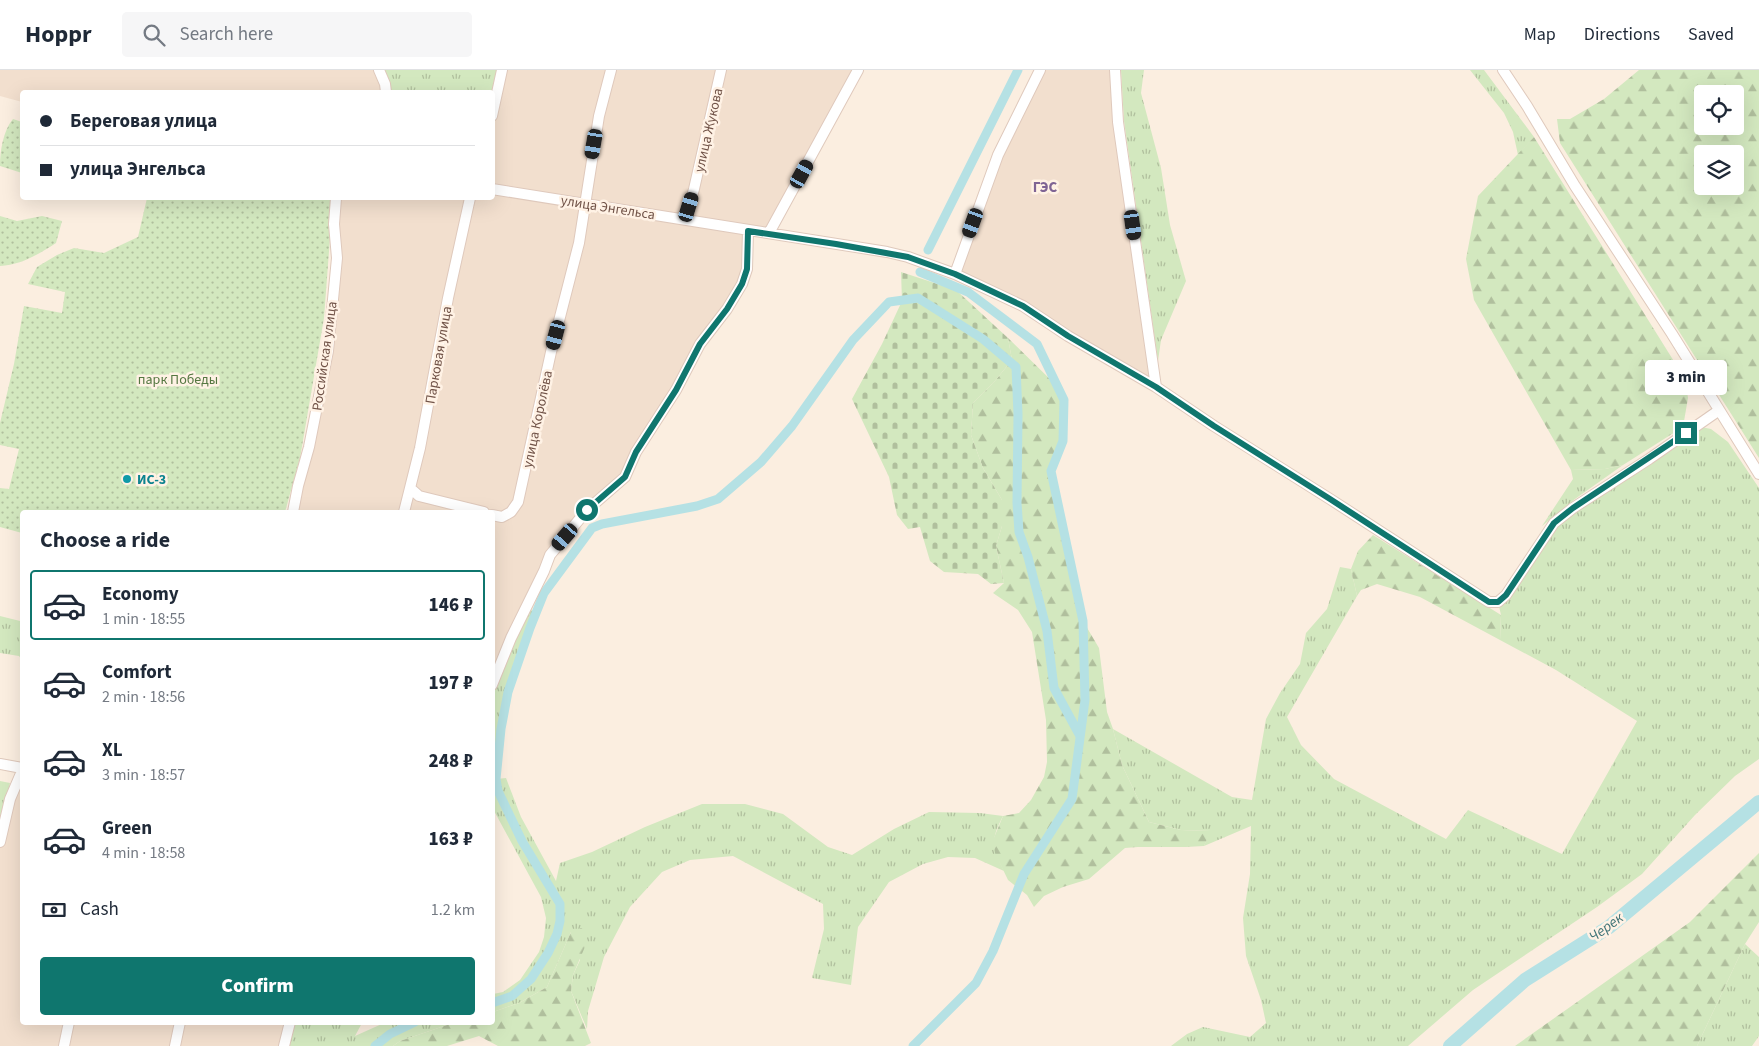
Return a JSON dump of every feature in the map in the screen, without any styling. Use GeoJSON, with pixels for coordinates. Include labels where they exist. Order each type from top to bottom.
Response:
{"type":"FeatureCollection","features":[{"type":"Feature","properties":{"kind":"street"},"geometry":{"type":"LineString","coordinates":[[379,70],[386,90]]}},
{"type":"Feature","properties":{"kind":"street"},"geometry":{"type":"LineString","coordinates":[[495,102],[502,70]]}},
{"type":"Feature","properties":{"kind":"street","name":"улица Королёва"},"geometry":{"type":"LineString","coordinates":[[495,516],[502,517],[511,512],[518,502],[551,352],[579,243],[599,116],[611,70]]}},
{"type":"Feature","properties":{"kind":"street","name":"улица Жукова"},"geometry":{"type":"LineString","coordinates":[[683,218],[689,207],[694,189],[703,144],[722,70]]}},
{"type":"Feature","properties":{"kind":"street"},"geometry":{"type":"LineString","coordinates":[[769,233],[858,70]]}},
{"type":"Feature","properties":{"kind":"street"},"geometry":{"type":"LineString","coordinates":[[955,274],[998,155],[1040,70]]}},
{"type":"Feature","properties":{"kind":"street"},"geometry":{"type":"LineString","coordinates":[[1115,70],[1118,122],[1156,387]]}},
{"type":"Feature","properties":{"kind":"street"},"geometry":{"type":"LineString","coordinates":[[1503,70],[1759,474]]}},
{"type":"Feature","properties":{"kind":"street","name":"улица Энгельса"},"geometry":{"type":"LineString","coordinates":[[495,188],[683,218],[748,231],[887,252],[908,257],[955,274],[1023,306],[1068,336],[1156,387],[1489,602],[1498,602],[1506,595],[1554,523],[1573,508],[1649,459],[1718,411]]}},
{"type":"Feature","properties":{"kind":"street","name":"Российская улица"},"geometry":{"type":"LineString","coordinates":[[293,510],[309,447],[328,351],[337,258],[334,224],[336,200]]}},
{"type":"Feature","properties":{"kind":"street","name":"Парковая улица"},"geometry":{"type":"LineString","coordinates":[[405,508],[420,448],[448,298],[470,200]]}},
{"type":"Feature","properties":{"kind":"street"},"geometry":{"type":"LineString","coordinates":[[495,678],[550,554],[587,510],[625,477],[636,452],[676,390],[700,344],[727,309],[742,284],[747,269],[748,231]]}},
{"type":"Feature","properties":{"kind":"street"},"geometry":{"type":"LineString","coordinates":[[410,488],[419,496],[476,510]]}},
{"type":"Feature","properties":{"kind":"street"},"geometry":{"type":"LineString","coordinates":[[405,508],[419,496]]}},
{"type":"Feature","properties":{"kind":"street"},"geometry":{"type":"LineString","coordinates":[[0,764],[20,769]]}},
{"type":"Feature","properties":{"kind":"street"},"geometry":{"type":"LineString","coordinates":[[0,842],[10,799],[20,775]]}},
{"type":"Feature","properties":{"kind":"street"},"geometry":{"type":"LineString","coordinates":[[64,1046],[68,1025]]}},
{"type":"Feature","properties":{"kind":"street"},"geometry":{"type":"LineString","coordinates":[[175,1046],[179,1025]]}},
{"type":"Feature","properties":{"kind":"street"},"geometry":{"type":"LineString","coordinates":[[284,1046],[289,1025]]}},
{"type":"Feature","properties":{"kind":"shaded area"},"geometry":{"type":"Polygon","coordinates":[[[0,70],[379,70],[385,90],[20,90],[20,101],[0,96],[0,70]]]}},
{"type":"Feature","properties":{"kind":"shaded area"},"geometry":{"type":"Polygon","coordinates":[[[502,70],[858,70],[769,233],[749,231],[747,269],[628,471],[550,555],[495,680],[495,510],[293,510],[328,351],[336,200],[495,200],[495,106],[502,70]]]}},
{"type":"Feature","properties":{"kind":"shaded area"},"geometry":{"type":"Polygon","coordinates":[[[1040,70],[1115,70],[1156,387],[955,274],[998,155],[1040,70]]]}},
{"type":"Feature","properties":{"kind":"shaded area"},"geometry":{"type":"Polygon","coordinates":[[[20,777],[20,1025],[289,1025],[284,1046],[0,1046],[0,842],[20,777]]]}},
{"type":"Feature","properties":{"kind":"green space"},"geometry":{"type":"Polygon","coordinates":[[[379,70],[502,70],[493,90],[385,90],[379,70]]]}},
{"type":"Feature","properties":{"kind":"green space"},"geometry":{"type":"Polygon","coordinates":[[[1121,70],[1144,70],[1141,93],[1161,168],[1170,225],[1186,281],[1161,340],[1158,361],[1124,121],[1121,70]]]}},
{"type":"Feature","properties":{"kind":"green space"},"geometry":{"type":"Polygon","coordinates":[[[1470,70],[1484,70],[1534,137],[1518,155],[1513,132],[1504,113],[1470,70]]]}},
{"type":"Feature","properties":{"kind":"green space"},"geometry":{"type":"Polygon","coordinates":[[[1639,70],[1759,70],[1759,458],[1560,143],[1557,119],[1570,119],[1604,99],[1639,70]]]}},
{"type":"Feature","properties":{"kind":"green space"},"geometry":{"type":"Polygon","coordinates":[[[13,119],[20,121],[20,172],[0,166],[3,141],[13,119]]]}},
{"type":"Feature","properties":{"kind":"green space"},"geometry":{"type":"Polygon","coordinates":[[[1534,137],[1685,379],[1688,398],[1683,427],[1623,465],[1605,469],[1571,470],[1474,300],[1466,259],[1478,196],[1534,137]]]}},
{"type":"Feature","properties":{"kind":"green space","name":"парк Победы"},"geometry":{"type":"Polygon","coordinates":[[[147,200],[333,200],[324,318],[300,458],[286,510],[20,510],[20,532],[0,527],[0,488],[9,489],[19,449],[0,445],[0,423],[14,364],[24,306],[62,313],[65,292],[28,284],[37,267],[57,255],[74,248],[104,253],[138,237],[147,200]]]}},
{"type":"Feature","properties":{"kind":"green space"},"geometry":{"type":"Polygon","coordinates":[[[0,216],[17,221],[42,216],[62,221],[56,243],[22,261],[0,266],[0,216]]]}},
{"type":"Feature","properties":{"kind":"green space"},"geometry":{"type":"Polygon","coordinates":[[[901,272],[956,290],[1008,338],[1012,360],[973,403],[971,435],[983,468],[1002,500],[1002,526],[996,546],[1004,583],[991,584],[978,574],[944,572],[930,561],[920,527],[908,529],[897,515],[889,477],[852,399],[882,344],[902,301],[901,272]]]}},
{"type":"Feature","properties":{"kind":"green space"},"geometry":{"type":"Polygon","coordinates":[[[1008,338],[1058,387],[1064,400],[1063,441],[1051,471],[1083,621],[1099,648],[1107,712],[1122,765],[1149,822],[1181,830],[1211,831],[1204,846],[1125,848],[1089,879],[1063,887],[1044,896],[1034,907],[1027,895],[1008,880],[995,853],[993,840],[1003,816],[1019,813],[1031,800],[1044,777],[1047,762],[1046,720],[1032,632],[1018,610],[993,593],[1004,583],[996,546],[1002,526],[1002,500],[983,468],[971,435],[973,403],[1012,360],[1008,338]]]}},
{"type":"Feature","properties":{"kind":"green space"},"geometry":{"type":"Polygon","coordinates":[[[1696,426],[1711,429],[1728,442],[1759,488],[1759,759],[1735,776],[1695,815],[1642,874],[1597,907],[1473,990],[1408,1046],[1171,1046],[1187,1034],[1203,1027],[1250,1037],[1266,1023],[1261,1000],[1246,956],[1243,918],[1250,874],[1251,826],[1204,846],[1210,831],[1181,830],[1149,822],[1122,765],[1113,729],[1232,797],[1252,800],[1266,719],[1280,693],[1300,664],[1306,633],[1327,609],[1340,567],[1351,569],[1357,596],[1287,717],[1301,745],[1334,779],[1446,839],[1468,810],[1562,854],[1637,721],[1556,670],[1500,640],[1501,615],[1498,602],[1554,523],[1696,426]]]}},
{"type":"Feature","properties":{"kind":"green space"},"geometry":{"type":"Polygon","coordinates":[[[1623,465],[1575,499],[1542,526],[1573,479],[1571,470],[1605,469],[1623,465]]]}},
{"type":"Feature","properties":{"kind":"green space"},"geometry":{"type":"Polygon","coordinates":[[[1373,535],[1501,615],[1500,640],[1420,597],[1377,584],[1361,590],[1357,596],[1351,569],[1358,551],[1373,535]]]}},
{"type":"Feature","properties":{"kind":"green space"},"geometry":{"type":"Polygon","coordinates":[[[524,609],[536,611],[508,692],[501,729],[496,779],[506,778],[521,817],[556,881],[560,863],[592,852],[645,827],[702,804],[745,804],[783,814],[828,847],[852,855],[894,829],[929,812],[980,813],[1003,816],[994,838],[994,844],[1004,871],[975,858],[948,857],[923,864],[889,882],[858,927],[851,985],[812,978],[824,929],[823,904],[733,856],[690,860],[662,872],[630,907],[604,957],[588,1011],[587,1029],[571,991],[573,975],[580,960],[571,932],[547,987],[519,1003],[495,1011],[495,994],[503,992],[520,980],[539,952],[544,937],[546,918],[541,897],[495,813],[495,678],[524,609]]]}},
{"type":"Feature","properties":{"kind":"green space"},"geometry":{"type":"Polygon","coordinates":[[[0,616],[20,621],[20,657],[0,653],[0,616]]]}},
{"type":"Feature","properties":{"kind":"green space"},"geometry":{"type":"Polygon","coordinates":[[[0,781],[10,783],[0,830],[0,781]]]}},
{"type":"Feature","properties":{"kind":"green space"},"geometry":{"type":"Polygon","coordinates":[[[1759,853],[1759,922],[1745,944],[1697,1046],[1515,1046],[1690,922],[1759,853]]]}},
{"type":"Feature","properties":{"kind":"green space"},"geometry":{"type":"Polygon","coordinates":[[[581,928],[587,932],[587,942],[573,975],[571,991],[591,1043],[585,1046],[498,1046],[479,1036],[447,1046],[393,1046],[400,1041],[447,1025],[495,1025],[495,1011],[519,1003],[547,987],[571,932],[581,928]]]}},
{"type":"Feature","properties":{"kind":"green space"},"geometry":{"type":"Polygon","coordinates":[[[1745,944],[1759,957],[1759,1036],[1752,1046],[1697,1046],[1745,944]]]}},
{"type":"Feature","properties":{"kind":"green space"},"geometry":{"type":"Polygon","coordinates":[[[289,1025],[361,1025],[355,1036],[380,1025],[447,1025],[400,1041],[393,1046],[284,1046],[289,1025]]]}},
{"type":"Feature","properties":{"kind":"waterway"},"geometry":{"type":"LineString","coordinates":[[928,250],[1018,70]]}},
{"type":"Feature","properties":{"kind":"waterway"},"geometry":{"type":"LineString","coordinates":[[913,1046],[976,983],[993,951],[1024,874],[1072,799],[1085,700],[1083,621],[1051,471],[1063,441],[1064,400],[1037,344],[968,292],[920,272]]}},
{"type":"Feature","properties":{"kind":"waterway"},"geometry":{"type":"LineString","coordinates":[[495,1002],[512,996],[531,979],[548,953],[557,934],[560,921],[560,904],[522,841],[498,791],[496,779],[501,729],[508,692],[544,593],[592,528],[602,524],[697,506],[718,499],[761,462],[792,426],[853,340],[889,302],[918,298],[983,339],[1016,367],[1019,532],[1028,557],[1047,631],[1054,688],[1080,736]]}},
{"type":"Feature","properties":{"kind":"waterway","name":"Черек"},"geometry":{"type":"LineString","coordinates":[[1450,1046],[1525,980],[1609,927],[1759,802]]}},
{"type":"Feature","properties":{"kind":"waterway"},"geometry":{"type":"LineString","coordinates":[[375,1046],[390,1034],[409,1025]]}},
{"type":"Feature","properties":{"kind":"place","name":"ИС-3"},"geometry":{"type":"Point","coordinates":[127,479]}},
{"type":"Feature","properties":{"kind":"district","name":"ГЭС"},"geometry":{"type":"Point","coordinates":[1045,187]}},
{"type":"Feature","properties":{"kind":"route"},"geometry":{"type":"LineString","coordinates":[[587,510],[625,477],[636,452],[676,390],[700,344],[727,309],[742,284],[747,269],[748,231],[887,252],[908,257],[955,274],[1023,306],[1068,336],[1156,387],[1444,575],[1489,602],[1498,602],[1506,595],[1554,523],[1573,508],[1686,433]]}}]}
